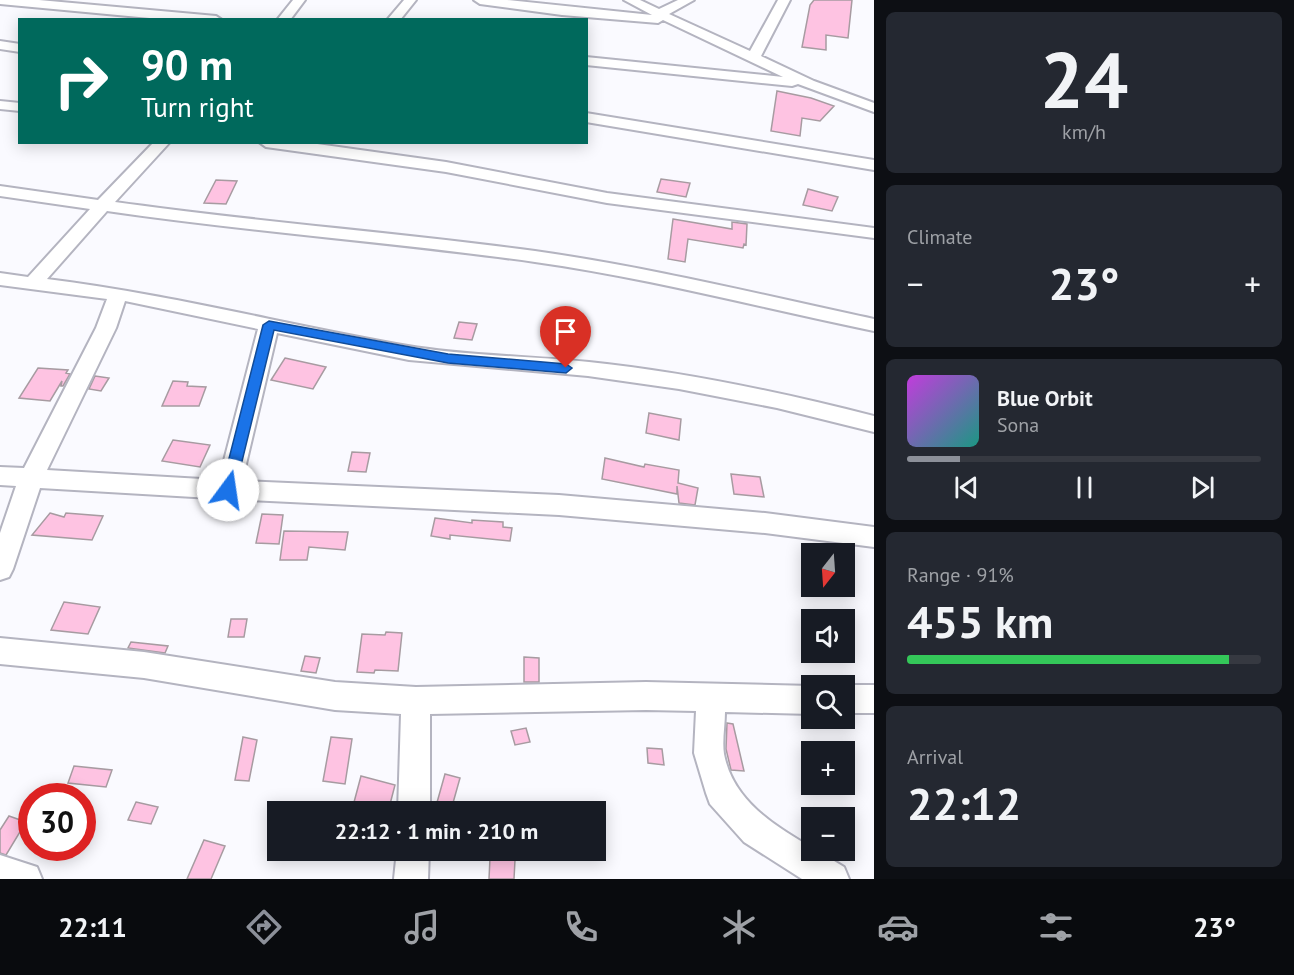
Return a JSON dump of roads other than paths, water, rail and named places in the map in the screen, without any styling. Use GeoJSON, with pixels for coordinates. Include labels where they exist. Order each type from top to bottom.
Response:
{"type":"FeatureCollection","features":[{"type":"Feature","properties":{"kind":"street"},"geometry":{"type":"LineString","coordinates":[[0,0],[194,18]]}},
{"type":"Feature","properties":{"kind":"street"},"geometry":{"type":"LineString","coordinates":[[285,18],[299,0]]}},
{"type":"Feature","properties":{"kind":"street"},"geometry":{"type":"LineString","coordinates":[[395,18],[410,0]]}},
{"type":"Feature","properties":{"kind":"street"},"geometry":{"type":"LineString","coordinates":[[480,0],[562,11],[674,20]]}},
{"type":"Feature","properties":{"kind":"street"},"geometry":{"type":"LineString","coordinates":[[630,0],[808,84],[873,105]]}},
{"type":"Feature","properties":{"kind":"street"},"geometry":{"type":"LineString","coordinates":[[660,13],[688,0]]}},
{"type":"Feature","properties":{"kind":"street"},"geometry":{"type":"LineString","coordinates":[[754,57],[784,0]]}},
{"type":"Feature","properties":{"kind":"street"},"geometry":{"type":"LineString","coordinates":[[0,45],[18,48]]}},
{"type":"Feature","properties":{"kind":"street"},"geometry":{"type":"LineString","coordinates":[[588,61],[808,84]]}},
{"type":"Feature","properties":{"kind":"street"},"geometry":{"type":"LineString","coordinates":[[0,105],[18,107]]}},
{"type":"Feature","properties":{"kind":"street"},"geometry":{"type":"LineString","coordinates":[[588,117],[874,165]]}},
{"type":"Feature","properties":{"kind":"street"},"geometry":{"type":"LineString","coordinates":[[34,282],[161,144]]}},
{"type":"Feature","properties":{"kind":"street"},"geometry":{"type":"LineString","coordinates":[[280,144],[446,167],[607,198],[874,232]]}},
{"type":"Feature","properties":{"kind":"street"},"geometry":{"type":"LineString","coordinates":[[0,191],[289,230],[413,241],[537,257],[597,267],[874,325]]}},
{"type":"Feature","properties":{"kind":"street"},"geometry":{"type":"LineString","coordinates":[[0,279],[117,294],[448,358],[613,372],[686,384],[830,412],[874,424]]}},
{"type":"Feature","properties":{"kind":"street"},"geometry":{"type":"LineString","coordinates":[[0,569],[31,478],[106,328],[117,294]]}},
{"type":"Feature","properties":{"kind":"street"},"geometry":{"type":"LineString","coordinates":[[228,490],[269,325]]}},
{"type":"Feature","properties":{"kind":"street"},"geometry":{"type":"LineString","coordinates":[[0,476],[228,490],[559,505],[765,523],[874,537]]}},
{"type":"Feature","properties":{"kind":"street"},"geometry":{"type":"LineString","coordinates":[[0,651],[144,665],[335,696],[416,701],[645,696],[801,700]]}},
{"type":"Feature","properties":{"kind":"street"},"geometry":{"type":"LineString","coordinates":[[711,698],[709,753],[721,793],[755,831],[832,879]]}},
{"type":"Feature","properties":{"kind":"street"},"geometry":{"type":"LineString","coordinates":[[855,699],[874,699]]}},
{"type":"Feature","properties":{"kind":"street"},"geometry":{"type":"LineString","coordinates":[[414,801],[416,701]]}},
{"type":"Feature","properties":{"kind":"street"},"geometry":{"type":"LineString","coordinates":[[411,879],[412,861]]}},
{"type":"Feature","properties":{"kind":"street"},"geometry":{"type":"LineString","coordinates":[[0,871],[25,879]]}}]}
